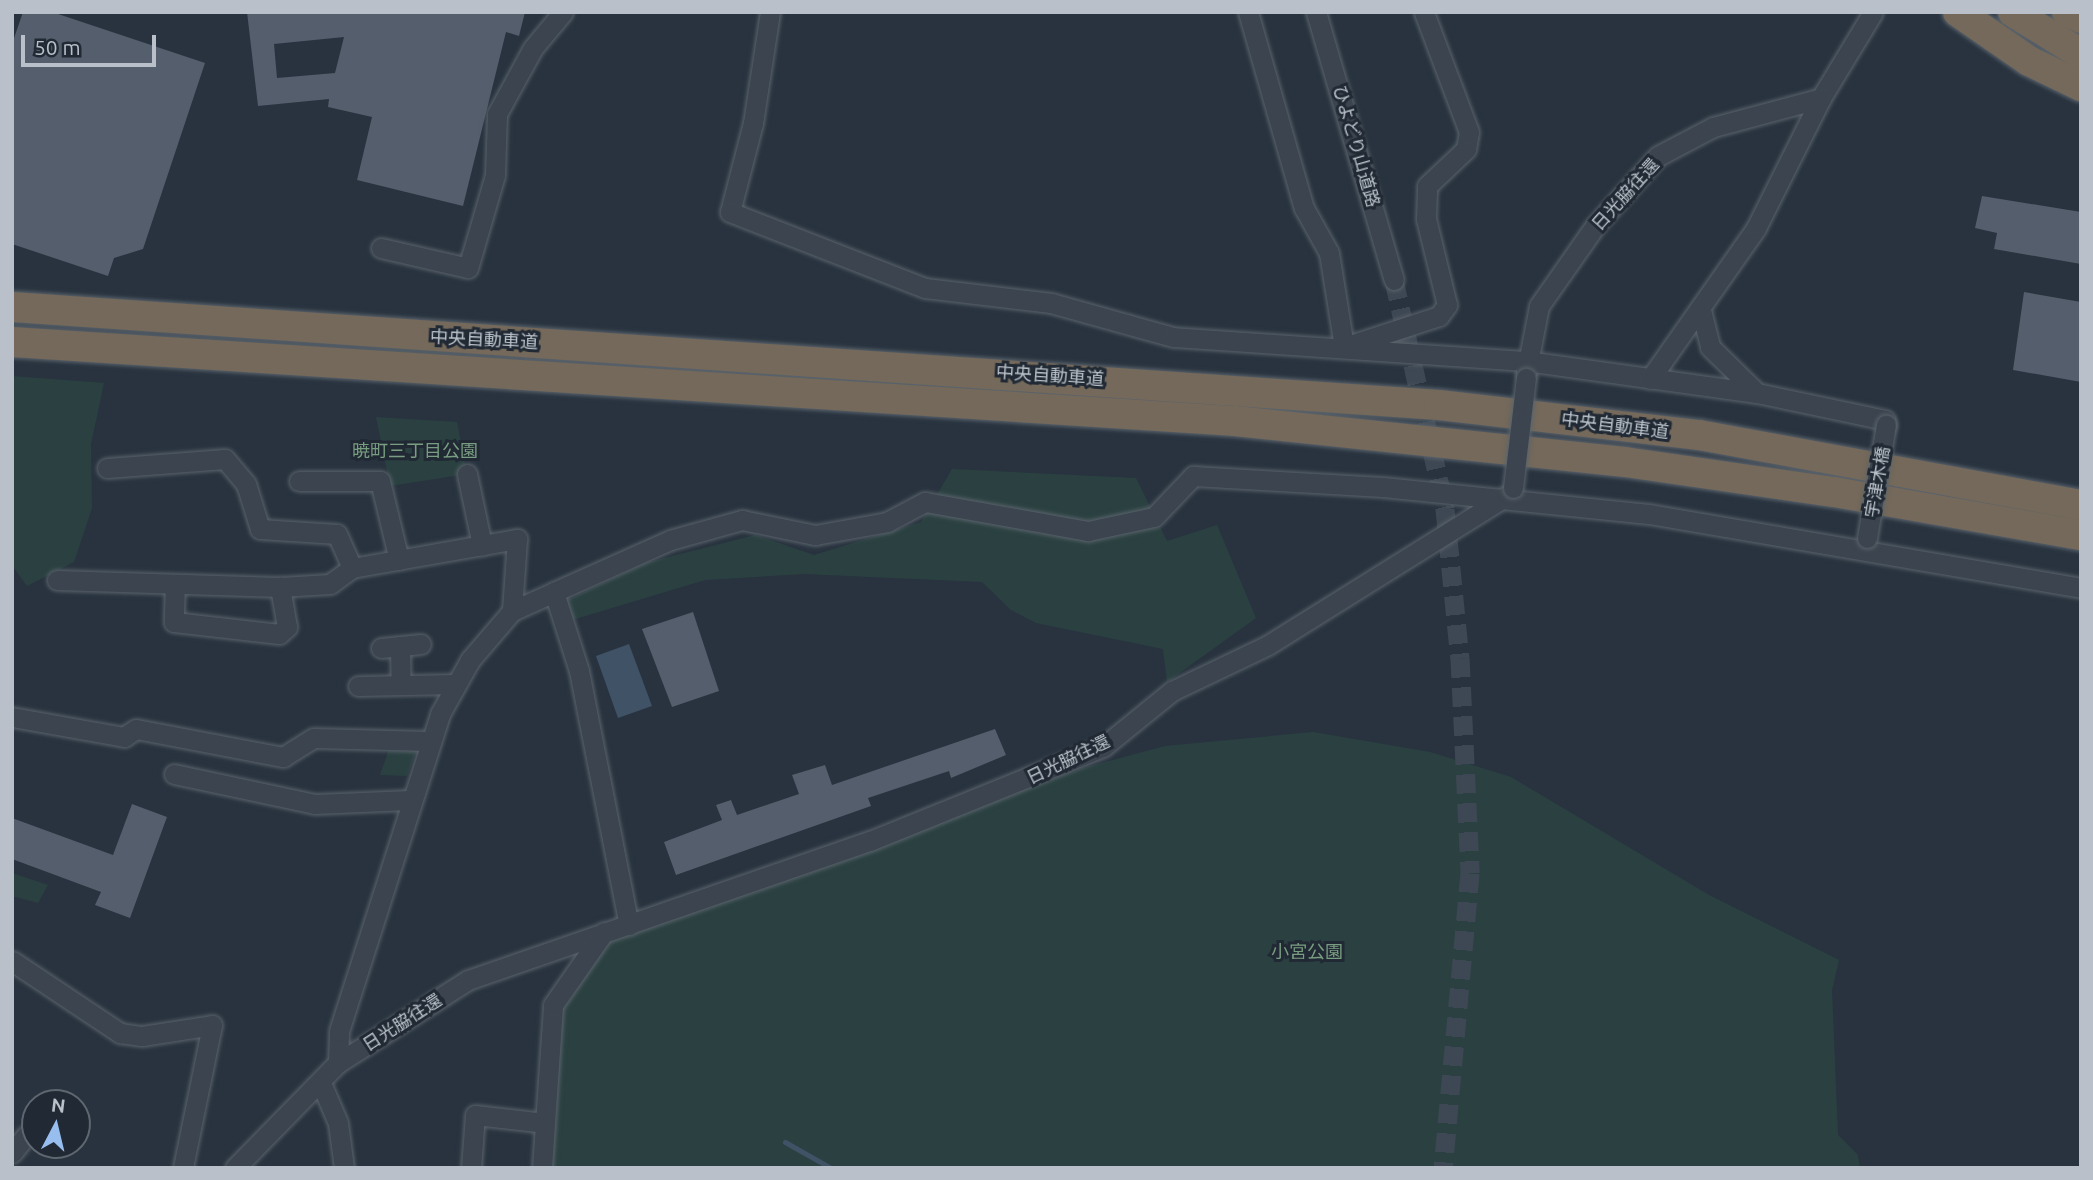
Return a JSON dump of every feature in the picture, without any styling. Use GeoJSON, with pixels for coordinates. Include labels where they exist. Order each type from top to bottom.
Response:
{"type":"FeatureCollection","features":[{"type":"Feature","properties":{"kind":"highway"},"geometry":{"type":"LineString","coordinates":[[1958,12],[2029,61],[2081,86]]}},
{"type":"Feature","properties":{"kind":"highway"},"geometry":{"type":"LineString","coordinates":[[2013,12],[2081,54]]}},
{"type":"Feature","properties":{"kind":"highway"},"geometry":{"type":"LineString","coordinates":[[2067,12],[2081,18]]}},
{"type":"Feature","properties":{"kind":"highway","name":"中央自動車道"},"geometry":{"type":"LineString","coordinates":[[12,307],[1439,405],[1699,435],[2081,505]]}},
{"type":"Feature","properties":{"kind":"highway","name":"中央自動車道"},"geometry":{"type":"LineString","coordinates":[[12,342],[1235,421],[1651,466],[2081,536]]}},
{"type":"Feature","properties":{"kind":"highway"},"geometry":{"type":"LineString","coordinates":[[1895,470],[2081,496]]}},
{"type":"Feature","properties":{"kind":"street"},"geometry":{"type":"LineString","coordinates":[[382,248],[468,268],[495,176],[497,114],[533,48],[564,12]]}},
{"type":"Feature","properties":{"kind":"street"},"geometry":{"type":"LineString","coordinates":[[770,12],[753,123],[730,212],[925,288],[1051,303],[1173,337],[1345,347],[1757,393]]}},
{"type":"Feature","properties":{"kind":"street"},"geometry":{"type":"LineString","coordinates":[[1248,12],[1304,208],[1329,253],[1345,347]]}},
{"type":"Feature","properties":{"kind":"street","name":"ひよどり山道路"},"geometry":{"type":"LineString","coordinates":[[1316,12],[1394,280]]}},
{"type":"Feature","properties":{"kind":"street"},"geometry":{"type":"LineString","coordinates":[[1345,347],[1439,316],[1447,305],[1426,219],[1427,186],[1466,149],[1469,132],[1424,12]]}},
{"type":"Feature","properties":{"kind":"street"},"geometry":{"type":"LineString","coordinates":[[1650,379],[1756,228],[1821,99],[1873,12]]}},
{"type":"Feature","properties":{"kind":"street","name":"日光脇往還"},"geometry":{"type":"LineString","coordinates":[[235,1168],[338,1063],[468,980],[870,841],[1103,747],[1172,691],[1268,645],[1509,493],[1533,320],[1549,290],[1595,226],[1658,156],[1713,127],[1821,99]]}},
{"type":"Feature","properties":{"kind":"street"},"geometry":{"type":"LineString","coordinates":[[1701,310],[1710,347],[1757,393]]}},
{"type":"Feature","properties":{"kind":"street","name":"宇津木橋"},"geometry":{"type":"LineString","coordinates":[[1757,393],[1885,420],[1866,543]]}},
{"type":"Feature","properties":{"kind":"street"},"geometry":{"type":"LineString","coordinates":[[107,468],[225,459],[246,484],[260,529],[337,534],[352,568]]}},
{"type":"Feature","properties":{"kind":"street"},"geometry":{"type":"LineString","coordinates":[[467,474],[482,545]]}},
{"type":"Feature","properties":{"kind":"street"},"geometry":{"type":"LineString","coordinates":[[338,1063],[339,1031],[409,800],[429,741],[454,684],[512,611],[705,529],[742,520],[816,535],[887,522],[925,502],[1088,531],[1154,517],[1193,476],[1509,493],[1866,543],[2081,587]]}},
{"type":"Feature","properties":{"kind":"street"},"geometry":{"type":"LineString","coordinates":[[299,481],[380,481],[399,560]]}},
{"type":"Feature","properties":{"kind":"street"},"geometry":{"type":"LineString","coordinates":[[57,580],[280,587],[330,584],[352,568],[517,539],[512,611]]}},
{"type":"Feature","properties":{"kind":"street"},"geometry":{"type":"LineString","coordinates":[[175,583],[174,622],[279,634],[287,627],[280,587]]}},
{"type":"Feature","properties":{"kind":"street"},"geometry":{"type":"LineString","coordinates":[[554,592],[579,671],[629,925]]}},
{"type":"Feature","properties":{"kind":"street"},"geometry":{"type":"LineString","coordinates":[[401,685],[391,647],[421,645]]}},
{"type":"Feature","properties":{"kind":"street"},"geometry":{"type":"LineString","coordinates":[[358,686],[454,684]]}},
{"type":"Feature","properties":{"kind":"street"},"geometry":{"type":"LineString","coordinates":[[12,717],[124,737],[135,729],[283,758],[314,738],[429,741]]}},
{"type":"Feature","properties":{"kind":"street"},"geometry":{"type":"LineString","coordinates":[[174,775],[315,804],[409,800]]}},
{"type":"Feature","properties":{"kind":"street"},"geometry":{"type":"LineString","coordinates":[[542,1168],[554,1006],[604,932]]}},
{"type":"Feature","properties":{"kind":"street"},"geometry":{"type":"LineString","coordinates":[[12,961],[120,1033],[142,1036],[212,1026],[183,1168]]}},
{"type":"Feature","properties":{"kind":"street"},"geometry":{"type":"LineString","coordinates":[[321,1083],[338,1123],[344,1168]]}},
{"type":"Feature","properties":{"kind":"street"},"geometry":{"type":"LineString","coordinates":[[471,1168],[475,1115],[545,1123]]}},
{"type":"Feature","properties":{"kind":"green space"},"geometry":{"type":"Polygon","coordinates":[[[12,376],[104,383],[91,444],[92,508],[74,562],[27,586],[12,565],[12,376]]]}},
{"type":"Feature","properties":{"kind":"green space","name":"暁町三丁目公園"},"geometry":{"type":"Polygon","coordinates":[[[376,417],[457,422],[467,474],[390,486],[376,417]]]}},
{"type":"Feature","properties":{"kind":"green space"},"geometry":{"type":"Polygon","coordinates":[[[952,469],[1136,478],[1167,541],[1217,525],[1256,618],[1167,682],[1163,649],[1036,623],[1011,610],[982,582],[804,574],[705,580],[572,620],[563,602],[645,563],[755,535],[814,555],[921,522],[952,469]]]}},
{"type":"Feature","properties":{"kind":"green space","name":"小宮公園"},"geometry":{"type":"Polygon","coordinates":[[[1313,732],[1430,752],[1511,777],[1709,895],[1839,960],[1832,990],[1838,1135],[1858,1155],[1860,1168],[539,1168],[553,1005],[602,941],[1083,768],[1165,746],[1313,732]]]}},
{"type":"Feature","properties":{"kind":"green space"},"geometry":{"type":"Polygon","coordinates":[[[390,746],[417,749],[407,776],[380,775],[390,746]]]}},
{"type":"Feature","properties":{"kind":"green space"},"geometry":{"type":"Polygon","coordinates":[[[12,873],[48,885],[38,903],[12,896],[12,873]]]}},
{"type":"Feature","properties":{"kind":"water"},"geometry":{"type":"Polygon","coordinates":[[[629,644],[652,706],[618,718],[596,656],[629,644]]]}},
{"type":"Feature","properties":{"kind":"building"},"geometry":{"type":"Polygon","coordinates":[[[23,12],[52,12],[205,63],[143,249],[114,258],[108,276],[12,244],[12,44],[23,12]]]}},
{"type":"Feature","properties":{"kind":"building"},"geometry":{"type":"Polygon","coordinates":[[[247,12],[525,12],[519,36],[506,32],[463,206],[357,180],[372,117],[328,107],[329,99],[258,106],[247,12]],[[344,37],[274,44],[277,78],[335,73],[344,37]]]}},
{"type":"Feature","properties":{"kind":"building"},"geometry":{"type":"Polygon","coordinates":[[[1982,196],[2081,212],[2081,264],[1994,249],[1997,233],[1975,228],[1982,196]]]}},
{"type":"Feature","properties":{"kind":"building"},"geometry":{"type":"Polygon","coordinates":[[[2024,292],[2081,302],[2081,382],[2013,370],[2024,292]]]}},
{"type":"Feature","properties":{"kind":"building"},"geometry":{"type":"Polygon","coordinates":[[[693,612],[719,691],[672,707],[642,629],[693,612]]]}},
{"type":"Feature","properties":{"kind":"building"},"geometry":{"type":"Polygon","coordinates":[[[995,729],[1006,755],[951,778],[949,771],[868,798],[871,806],[676,875],[664,842],[722,820],[716,805],[731,800],[737,815],[799,794],[792,775],[825,765],[832,785],[995,729]]]}},
{"type":"Feature","properties":{"kind":"building"},"geometry":{"type":"Polygon","coordinates":[[[132,804],[167,817],[130,918],[95,905],[101,892],[12,859],[12,818],[113,855],[132,804]]]}},
{"type":"Feature","properties":{"kind":"waterway"},"geometry":{"type":"LineString","coordinates":[[785,1142],[831,1168]]}},
{"type":"Feature","properties":{"kind":"tunnel"},"geometry":{"type":"LineString","coordinates":[[1394,280],[1445,509],[1460,658],[1470,873],[1443,1168]]}}]}
